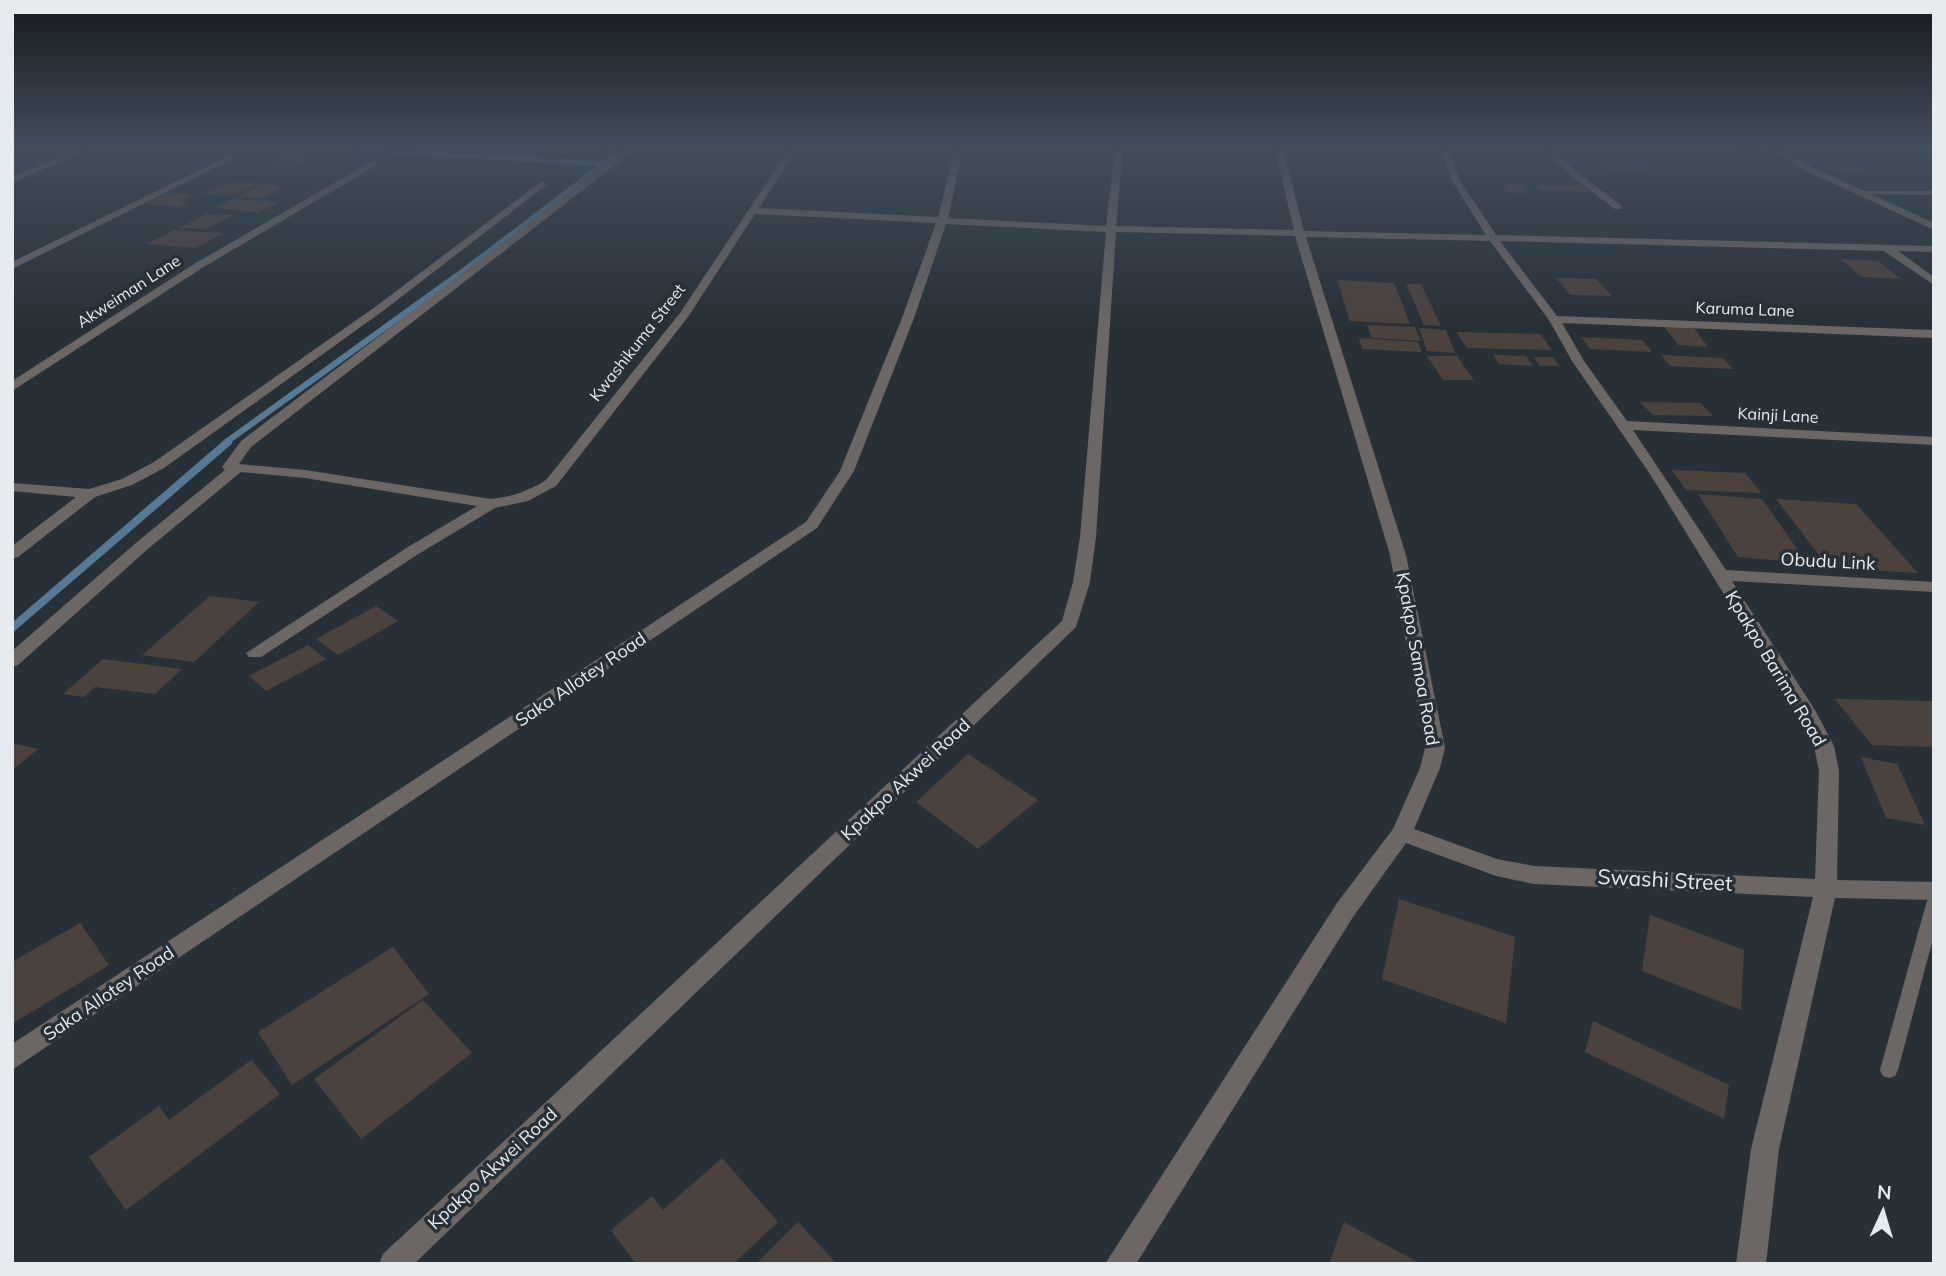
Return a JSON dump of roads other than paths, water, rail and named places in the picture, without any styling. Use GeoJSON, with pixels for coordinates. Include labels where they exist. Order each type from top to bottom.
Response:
{"type":"FeatureCollection","features":[{"type":"Feature","properties":{"kind":"street"},"geometry":{"type":"LineString","coordinates":[[12,266],[129,209]]}},
{"type":"Feature","properties":{"kind":"street","name":"Akweiman Lane"},"geometry":{"type":"LineString","coordinates":[[12,387],[198,266],[296,209]]}},
{"type":"Feature","properties":{"kind":"street"},"geometry":{"type":"LineString","coordinates":[[12,554],[90,494],[127,482],[159,465],[379,309],[510,209]]}},
{"type":"Feature","properties":{"kind":"street"},"geometry":{"type":"LineString","coordinates":[[236,469],[229,467],[229,464],[246,444],[554,209]]}},
{"type":"Feature","properties":{"kind":"street","name":"Saka Allotey Road"},"geometry":{"type":"LineString","coordinates":[[12,1058],[812,525],[847,471],[908,318],[946,209]]}},
{"type":"Feature","properties":{"kind":"street","name":"Kpakpo Akwei Road"},"geometry":{"type":"LineString","coordinates":[[393,1264],[1070,623],[1076,608],[1087,534],[1112,209]]}},
{"type":"Feature","properties":{"kind":"street","name":"Kpakpo Samoa Road"},"geometry":{"type":"LineString","coordinates":[[1119,1264],[1345,910],[1402,833],[1430,768],[1435,748],[1398,555],[1294,209]]}},
{"type":"Feature","properties":{"kind":"street","name":"Kpakpo Barima Road"},"geometry":{"type":"LineString","coordinates":[[1474,209],[1494,240],[1555,319],[1621,425],[1657,474],[1808,715],[1824,746],[1829,771],[1826,889],[1766,1149],[1751,1264]]}},
{"type":"Feature","properties":{"kind":"street"},"geometry":{"type":"LineString","coordinates":[[1895,209],[1934,227]]}},
{"type":"Feature","properties":{"kind":"street"},"geometry":{"type":"LineString","coordinates":[[752,211],[1110,229],[1934,249]]}},
{"type":"Feature","properties":{"kind":"street","name":"Kwashikuma Street"},"geometry":{"type":"LineString","coordinates":[[236,469],[305,474],[491,504],[516,501],[538,493],[551,483],[684,315],[752,211]]}},
{"type":"Feature","properties":{"kind":"street"},"geometry":{"type":"LineString","coordinates":[[1887,248],[1934,282]]}},
{"type":"Feature","properties":{"kind":"street","name":"Karuma Lane"},"geometry":{"type":"LineString","coordinates":[[1555,319],[1934,334]]}},
{"type":"Feature","properties":{"kind":"street","name":"Kainji Lane"},"geometry":{"type":"LineString","coordinates":[[1621,425],[1934,441]]}},
{"type":"Feature","properties":{"kind":"street"},"geometry":{"type":"LineString","coordinates":[[12,661],[143,545],[236,469]]}},
{"type":"Feature","properties":{"kind":"street"},"geometry":{"type":"LineString","coordinates":[[12,487],[90,494]]}},
{"type":"Feature","properties":{"kind":"street"},"geometry":{"type":"LineString","coordinates":[[255,653],[414,550],[491,504]]}},
{"type":"Feature","properties":{"kind":"street","name":"Obudu Link"},"geometry":{"type":"LineString","coordinates":[[1719,575],[1934,587]]}},
{"type":"Feature","properties":{"kind":"street","name":"Swashi Street"},"geometry":{"type":"LineString","coordinates":[[1402,833],[1496,867],[1534,875],[1826,889],[1934,891]]}},
{"type":"Feature","properties":{"kind":"lane"},"geometry":{"type":"LineString","coordinates":[[1889,1070],[1934,904]]}},
{"type":"Feature","properties":{"kind":"waterway"},"geometry":{"type":"LineString","coordinates":[[453,278],[545,209]]}},
{"type":"Feature","properties":{"kind":"waterway"},"geometry":{"type":"LineString","coordinates":[[225,443],[455,277]]}},
{"type":"Feature","properties":{"kind":"waterway"},"geometry":{"type":"LineString","coordinates":[[12,628],[228,442]]}}]}
